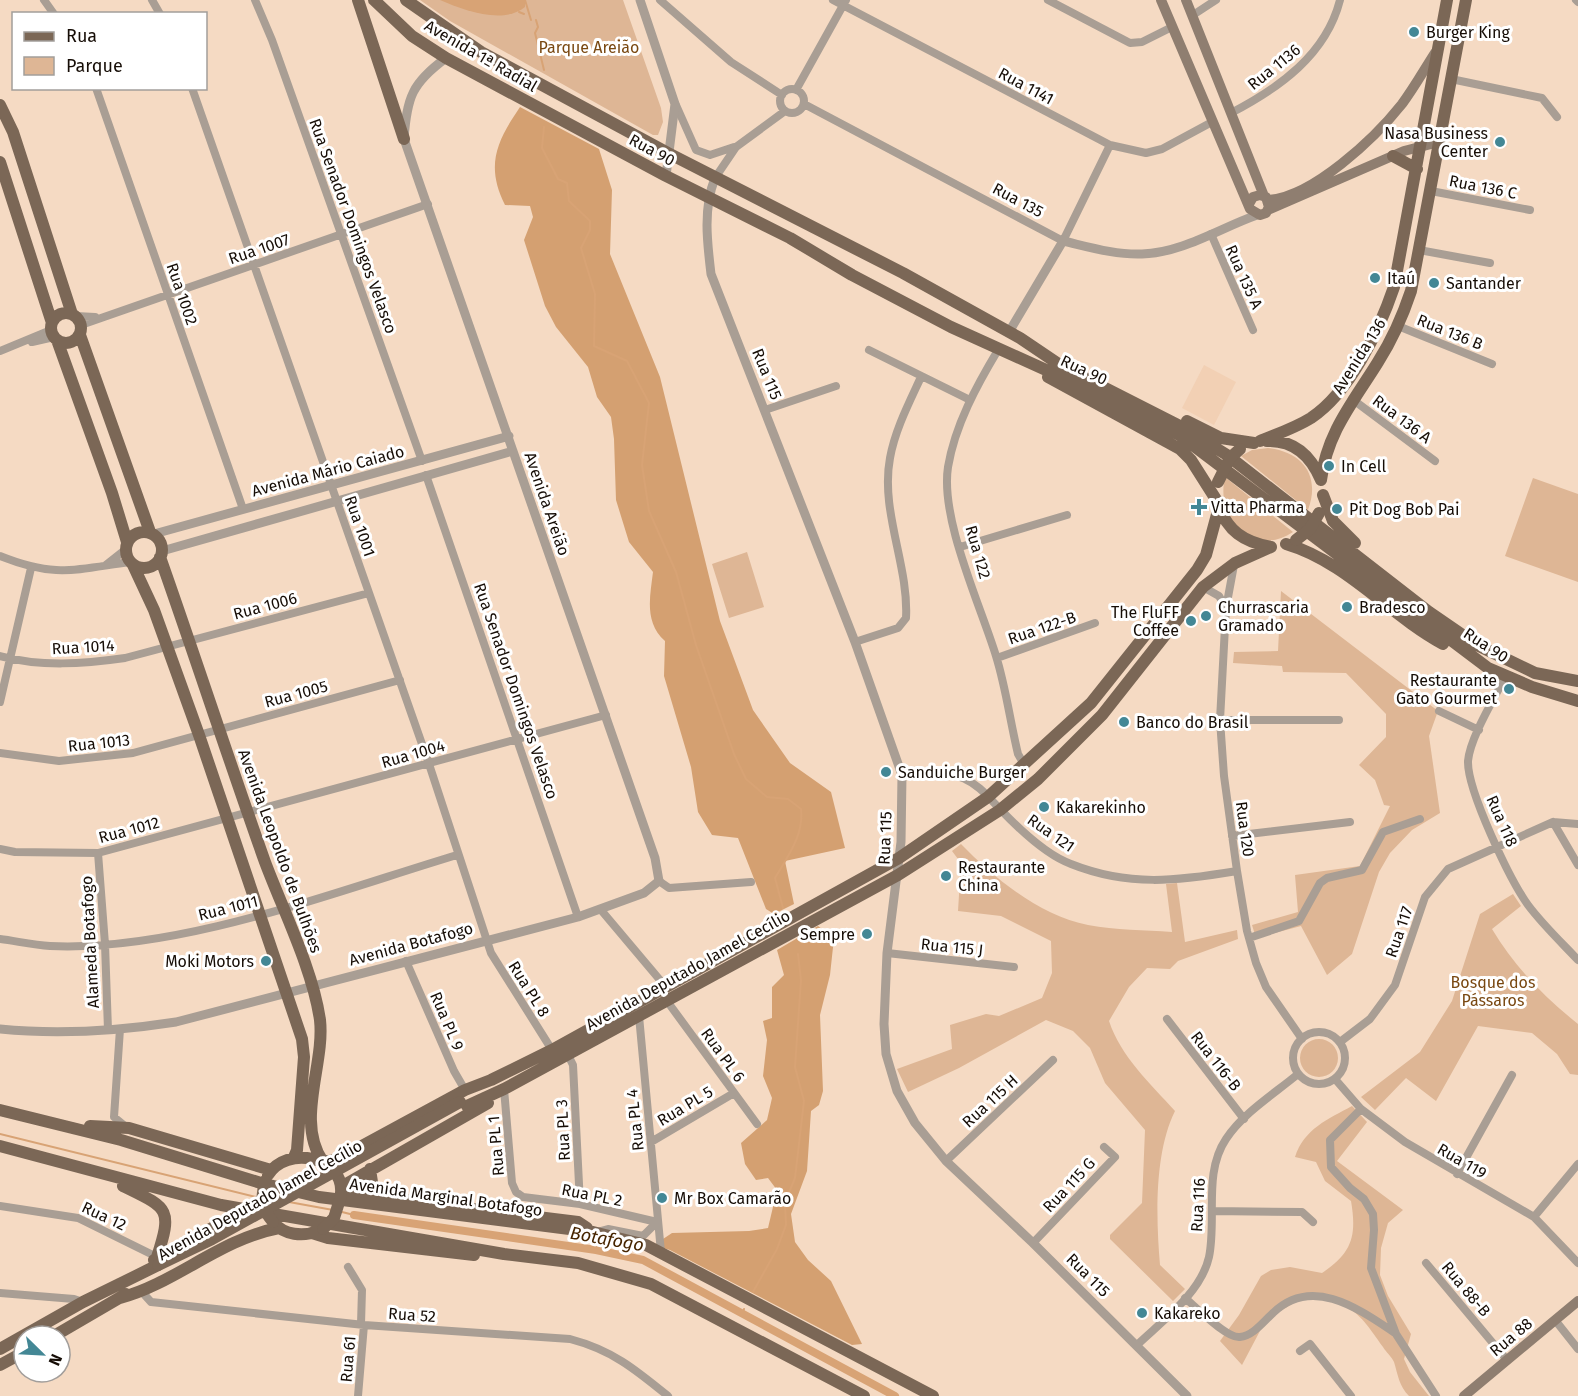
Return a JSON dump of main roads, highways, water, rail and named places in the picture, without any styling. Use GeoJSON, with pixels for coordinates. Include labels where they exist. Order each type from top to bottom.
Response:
{"type":"FeatureCollection","features":[{"type":"Feature","properties":{"kind":"main road"},"geometry":{"type":"LineString","coordinates":[[358,0],[404,139]]}},
{"type":"Feature","properties":{"kind":"main road","name":"Avenida 1ª Radial"},"geometry":{"type":"LineString","coordinates":[[374,0],[412,36],[446,58],[547,112]]}},
{"type":"Feature","properties":{"kind":"main road","name":"Avenida 1ª Radial"},"geometry":{"type":"LineString","coordinates":[[406,0],[480,52],[549,89]]}},
{"type":"Feature","properties":{"kind":"main road"},"geometry":{"type":"LineString","coordinates":[[1161,0],[1212,122],[1252,209]]}},
{"type":"Feature","properties":{"kind":"main road"},"geometry":{"type":"LineString","coordinates":[[1186,0],[1266,202]]}},
{"type":"Feature","properties":{"kind":"main road","name":"Avenida 136"},"geometry":{"type":"LineString","coordinates":[[1257,442],[1291,429],[1327,406],[1367,346],[1384,314],[1394,287],[1448,0]]}},
{"type":"Feature","properties":{"kind":"main road","name":"Avenida 136"},"geometry":{"type":"LineString","coordinates":[[1322,480],[1329,443],[1352,399],[1378,362],[1398,326],[1411,291],[1466,0]]}},
{"type":"Feature","properties":{"kind":"main road"},"geometry":{"type":"LineString","coordinates":[[1443,22],[1449,23],[1453,28],[1442,93],[1446,100]]}},
{"type":"Feature","properties":{"kind":"main road"},"geometry":{"type":"LineString","coordinates":[[1266,202],[1292,194],[1315,182],[1353,152],[1400,106],[1437,51]]}},
{"type":"Feature","properties":{"kind":"main road","name":"Rua 90"},"geometry":{"type":"LineString","coordinates":[[549,89],[715,178],[903,273],[1014,335],[1060,365],[1198,436],[1236,462],[1429,612],[1477,645],[1535,673],[1578,681]]}},
{"type":"Feature","properties":{"kind":"main road"},"geometry":{"type":"LineString","coordinates":[[0,105],[13,132],[152,533],[160,541],[161,554],[146,568],[129,555]]}},
{"type":"Feature","properties":{"kind":"main road","name":"Rua 90"},"geometry":{"type":"LineString","coordinates":[[547,112],[815,252],[862,281],[998,350],[1031,363],[1178,434],[1196,445],[1420,620],[1488,668],[1505,677],[1578,701]]}},
{"type":"Feature","properties":{"kind":"main road"},"geometry":{"type":"LineString","coordinates":[[1252,209],[1422,145],[1439,142]]}},
{"type":"Feature","properties":{"kind":"main road"},"geometry":{"type":"LineString","coordinates":[[1393,156],[1417,169]]}},
{"type":"Feature","properties":{"kind":"main road"},"geometry":{"type":"LineString","coordinates":[[0,162],[54,332],[108,481],[129,555],[167,646],[199,735],[302,1039],[304,1057],[297,1150],[294,1157],[268,1175],[260,1201],[262,1209],[276,1225],[295,1234],[317,1231],[334,1218],[341,1192],[337,1174],[323,1162],[308,1157],[294,1157]]}},
{"type":"Feature","properties":{"kind":"main road"},"geometry":{"type":"LineString","coordinates":[[1252,209],[1256,195],[1266,202]]}},
{"type":"Feature","properties":{"kind":"main road"},"geometry":{"type":"LineString","coordinates":[[54,332],[62,313],[77,322]]}},
{"type":"Feature","properties":{"kind":"main road"},"geometry":{"type":"LineString","coordinates":[[54,332],[72,342],[77,322]]}},
{"type":"Feature","properties":{"kind":"main road"},"geometry":{"type":"LineString","coordinates":[[1014,335],[1221,438],[1257,442],[1276,440],[1298,449],[1315,465],[1322,480],[1323,495],[1319,513],[1310,529],[1291,542],[1271,547],[1239,536],[1227,523],[1191,460],[1179,449],[1056,384],[1031,363]]}},
{"type":"Feature","properties":{"kind":"main road"},"geometry":{"type":"LineString","coordinates":[[1218,504],[1218,482],[1230,458],[1240,449],[1257,442]]}},
{"type":"Feature","properties":{"kind":"main road"},"geometry":{"type":"LineString","coordinates":[[1323,495],[1333,521],[1344,535],[1449,618],[1509,660]]}},
{"type":"Feature","properties":{"kind":"main road","name":"Avenida Deputado Jamel Cecílio"},"geometry":{"type":"LineString","coordinates":[[323,1162],[336,1160],[465,1090],[552,1050],[899,858],[988,797],[1025,766],[1091,703],[1197,570],[1206,555],[1218,504]]}},
{"type":"Feature","properties":{"kind":"main road"},"geometry":{"type":"LineString","coordinates":[[129,555],[137,532],[152,533]]}},
{"type":"Feature","properties":{"kind":"main road"},"geometry":{"type":"LineString","coordinates":[[1291,542],[1326,559],[1416,629],[1488,668]]}},
{"type":"Feature","properties":{"kind":"main road","name":"Avenida Deputado Jamel Cecílio"},"geometry":{"type":"LineString","coordinates":[[0,1349],[157,1261],[212,1239],[463,1104],[504,1089],[898,875],[1000,810],[1038,779],[1102,715],[1203,587],[1235,563],[1271,547]]}},
{"type":"Feature","properties":{"kind":"main road","name":"Avenida Leopoldo de Bulhões"},"geometry":{"type":"LineString","coordinates":[[161,554],[248,813],[312,986],[320,1022],[311,1117],[312,1137],[323,1162]]}},
{"type":"Feature","properties":{"kind":"main road","name":"Avenida Deputado Jamel Cecílio"},"geometry":{"type":"LineString","coordinates":[[72,1326],[463,1104],[491,1080]]}},
{"type":"Feature","properties":{"kind":"main road"},"geometry":{"type":"LineString","coordinates":[[341,1192],[370,1169],[484,1107],[504,1089]]}},
{"type":"Feature","properties":{"kind":"main road","name":"Avenida Marginal Botafogo"},"geometry":{"type":"LineString","coordinates":[[0,1110],[53,1122],[319,1197],[595,1233],[661,1252],[750,1302],[933,1396]]}},
{"type":"Feature","properties":{"kind":"main road"},"geometry":{"type":"LineString","coordinates":[[53,1122],[129,1128],[268,1175]]}},
{"type":"Feature","properties":{"kind":"main road"},"geometry":{"type":"LineString","coordinates":[[0,1146],[101,1175],[221,1205],[504,1254],[578,1263],[651,1284],[864,1396]]}},
{"type":"Feature","properties":{"kind":"main road"},"geometry":{"type":"LineString","coordinates":[[370,1169],[373,1189],[379,1196]]}},
{"type":"Feature","properties":{"kind":"main road"},"geometry":{"type":"LineString","coordinates":[[101,1175],[154,1202],[164,1211],[167,1220],[166,1230],[157,1261]]}},
{"type":"Feature","properties":{"kind":"main road"},"geometry":{"type":"LineString","coordinates":[[341,1192],[578,1222],[595,1233]]}},
{"type":"Feature","properties":{"kind":"main road"},"geometry":{"type":"LineString","coordinates":[[157,1261],[260,1201]]}},
{"type":"Feature","properties":{"kind":"main road"},"geometry":{"type":"LineString","coordinates":[[120,1298],[142,1292],[244,1237],[276,1225]]}},
{"type":"Feature","properties":{"kind":"main road"},"geometry":{"type":"LineString","coordinates":[[317,1231],[328,1238],[454,1254],[504,1254]]}},
{"type":"Feature","properties":{"kind":"main road","name":"Rua 88"},"geometry":{"type":"LineString","coordinates":[[1464,1396],[1578,1301]]}},
{"type":"Feature","properties":{"kind":"waterway"},"geometry":{"type":"LineString","coordinates":[[525,0],[531,20]]}},
{"type":"Feature","properties":{"kind":"waterway"},"geometry":{"type":"LineString","coordinates":[[519,12],[524,14]]}},
{"type":"Feature","properties":{"kind":"waterway"},"geometry":{"type":"LineString","coordinates":[[536,20],[538,27],[535,33],[544,70]]}},
{"type":"Feature","properties":{"kind":"waterway"},"geometry":{"type":"LineString","coordinates":[[544,127],[542,148],[558,179],[567,183],[569,201],[590,221],[590,230],[581,248],[595,294],[594,346],[627,361],[649,403],[642,465],[649,511],[676,572],[696,645],[734,754],[746,779],[767,797],[788,799],[801,809],[798,836],[775,878],[783,908]]}},
{"type":"Feature","properties":{"kind":"waterway"},"geometry":{"type":"LineString","coordinates":[[753,1292],[777,1249],[786,1225],[785,1202],[795,1178],[804,1101],[795,1067],[801,980],[798,954]]}},
{"type":"Feature","properties":{"kind":"waterway"},"geometry":{"type":"LineString","coordinates":[[0,1134],[256,1197]]}},
{"type":"Feature","properties":{"kind":"waterway"},"geometry":{"type":"LineString","coordinates":[[289,1202],[333,1210]]}},
{"type":"Feature","properties":{"kind":"waterway"},"geometry":{"type":"LineString","coordinates":[[342,1212],[354,1215]]}},
{"type":"Feature","properties":{"kind":"waterway","name":"Botafogo"},"geometry":{"type":"LineString","coordinates":[[354,1215],[596,1250],[643,1260],[895,1396]]}},
{"type":"Feature","properties":{"kind":"place","name":"Burger King"},"geometry":{"type":"Point","coordinates":[1414,32]}},
{"type":"Feature","properties":{"kind":"place","name":"Nasa Business Center"},"geometry":{"type":"Point","coordinates":[1500,142]}},
{"type":"Feature","properties":{"kind":"place","name":"Itaú"},"geometry":{"type":"Point","coordinates":[1375,278]}},
{"type":"Feature","properties":{"kind":"place","name":"Santander"},"geometry":{"type":"Point","coordinates":[1434,283]}},
{"type":"Feature","properties":{"kind":"place","name":"In Cell"},"geometry":{"type":"Point","coordinates":[1329,466]}},
{"type":"Feature","properties":{"kind":"place","name":"Vitta Pharma"},"geometry":{"type":"Point","coordinates":[1199,507]}},
{"type":"Feature","properties":{"kind":"place","name":"Pit Dog Bob Pai"},"geometry":{"type":"Point","coordinates":[1337,509]}},
{"type":"Feature","properties":{"kind":"place","name":"Bradesco"},"geometry":{"type":"Point","coordinates":[1347,607]}},
{"type":"Feature","properties":{"kind":"place","name":"Churrascaria Gramado"},"geometry":{"type":"Point","coordinates":[1206,616]}},
{"type":"Feature","properties":{"kind":"place","name":"The FluFF Coffee"},"geometry":{"type":"Point","coordinates":[1191,621]}},
{"type":"Feature","properties":{"kind":"place","name":"Restaurante Gato Gourmet"},"geometry":{"type":"Point","coordinates":[1509,689]}},
{"type":"Feature","properties":{"kind":"place","name":"Banco do Brasil"},"geometry":{"type":"Point","coordinates":[1124,722]}},
{"type":"Feature","properties":{"kind":"place","name":"Sanduiche Burger"},"geometry":{"type":"Point","coordinates":[886,772]}},
{"type":"Feature","properties":{"kind":"place","name":"Kakarekinho"},"geometry":{"type":"Point","coordinates":[1044,807]}},
{"type":"Feature","properties":{"kind":"place","name":"Restaurante China"},"geometry":{"type":"Point","coordinates":[946,876]}},
{"type":"Feature","properties":{"kind":"place","name":"Sempre"},"geometry":{"type":"Point","coordinates":[867,934]}},
{"type":"Feature","properties":{"kind":"place","name":"Moki Motors"},"geometry":{"type":"Point","coordinates":[266,961]}},
{"type":"Feature","properties":{"kind":"place","name":"Mr Box Camarão"},"geometry":{"type":"Point","coordinates":[662,1198]}},
{"type":"Feature","properties":{"kind":"place","name":"Kakareko"},"geometry":{"type":"Point","coordinates":[1142,1313]}},
{"type":"Feature","properties":{"kind":"park label","name":"Parque Areião"},"geometry":{"type":"Point","coordinates":[589,47]}},
{"type":"Feature","properties":{"kind":"park label","name":"Bosque dos Pássaros"},"geometry":{"type":"Point","coordinates":[1493,991]}}]}
